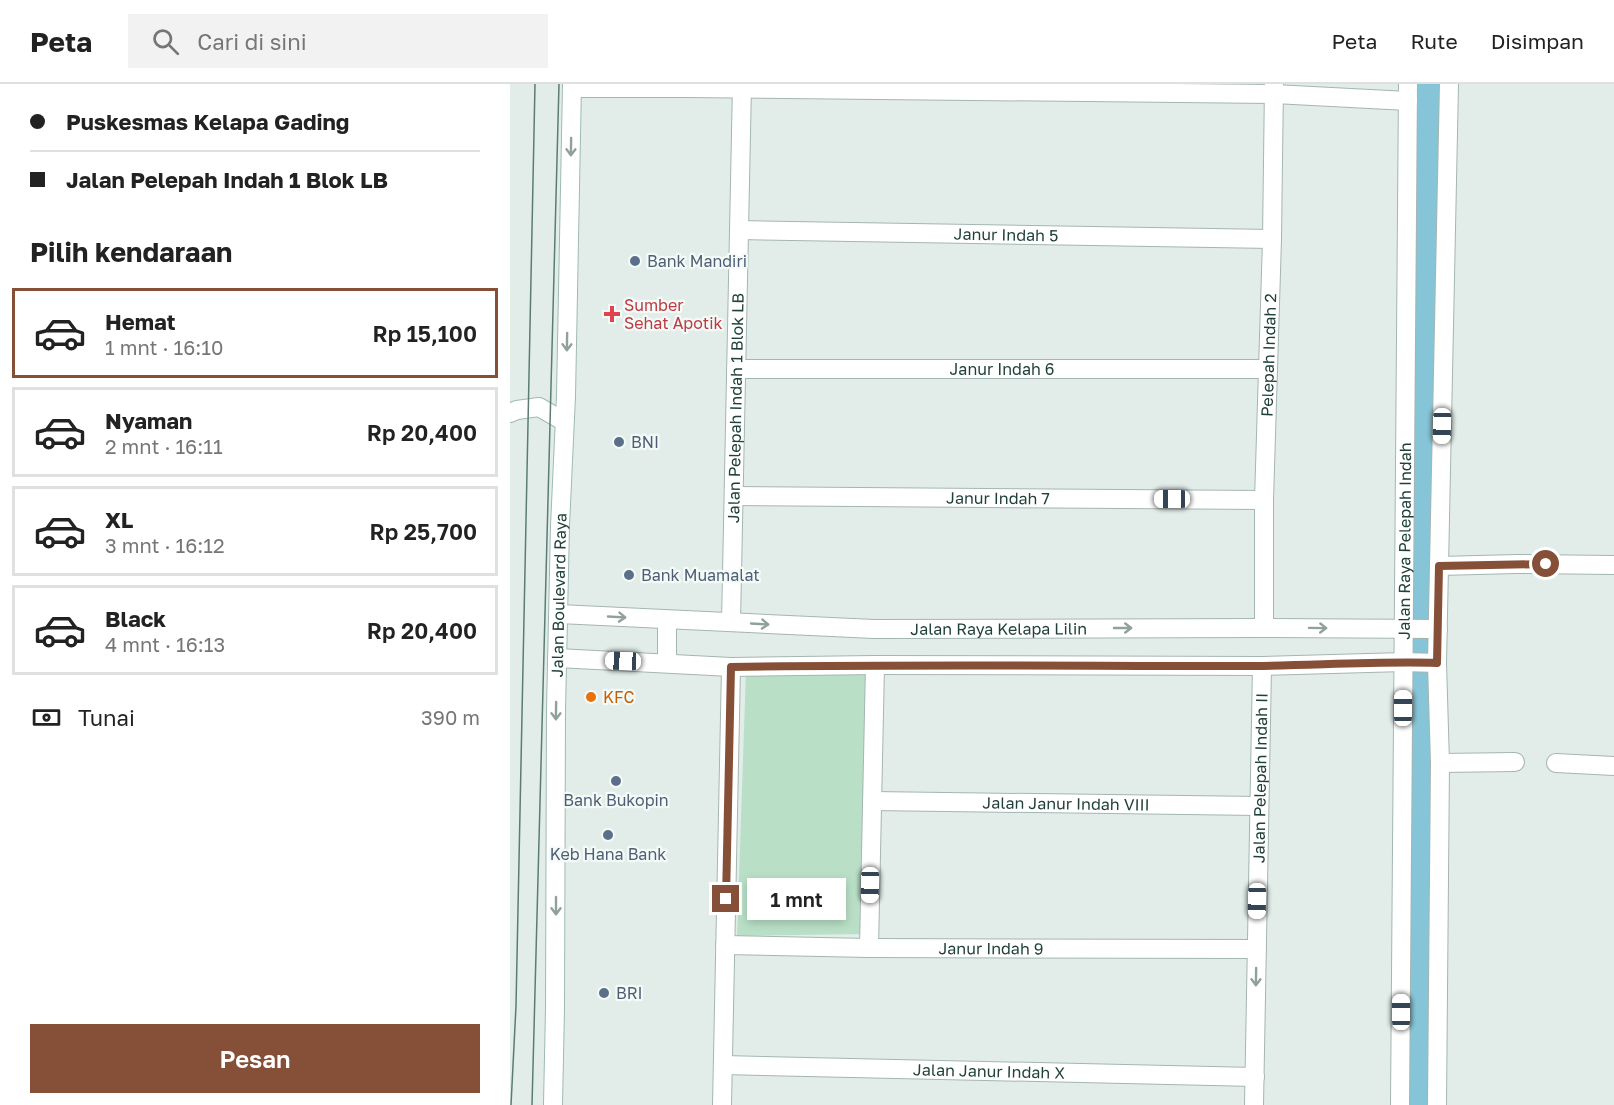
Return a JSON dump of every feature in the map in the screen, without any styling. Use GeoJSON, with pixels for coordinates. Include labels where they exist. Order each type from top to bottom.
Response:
{"type":"FeatureCollection","features":[{"type":"Feature","properties":{"kind":"street","name":"Jalan Raya Pelepah Indah"},"geometry":{"type":"LineString","coordinates":[[1437,1105],[1440,763],[1434,629],[1438,572],[1449,84]]}},
{"type":"Feature","properties":{"kind":"street"},"geometry":{"type":"LineString","coordinates":[[572,86],[1274,89],[1408,93]]}},
{"type":"Feature","properties":{"kind":"street","name":"Jalan Boulevard Raya"},"geometry":{"type":"LineString","coordinates":[[553,1105],[557,658],[566,396],[572,86]]}},
{"type":"Feature","properties":{"kind":"street","name":"Jalan Pelepah Indah 1 Blok LB"},"geometry":{"type":"LineString","coordinates":[[731,622],[742,86]]}},
{"type":"Feature","properties":{"kind":"street","name":"Pelepah Indah 2"},"geometry":{"type":"LineString","coordinates":[[1264,628],[1264,500],[1274,89]]}},
{"type":"Feature","properties":{"kind":"street","name":"Jalan Raya Pelepah Indah"},"geometry":{"type":"LineString","coordinates":[[1400,1105],[1407,662],[1408,93]]}},
{"type":"Feature","properties":{"kind":"street","name":"Janur Indah 5"},"geometry":{"type":"LineString","coordinates":[[739,230],[1272,239]]}},
{"type":"Feature","properties":{"kind":"street","name":"Janur Indah 6"},"geometry":{"type":"LineString","coordinates":[[736,369],[1268,369]]}},
{"type":"Feature","properties":{"kind":"street"},"geometry":{"type":"LineString","coordinates":[[560,526],[552,518],[550,511],[552,455],[558,417],[566,396]]}},
{"type":"Feature","properties":{"kind":"street"},"geometry":{"type":"LineString","coordinates":[[510,412],[539,407],[558,417]]}},
{"type":"Feature","properties":{"kind":"street","name":"Janur Indah 7"},"geometry":{"type":"LineString","coordinates":[[734,496],[1264,500]]}},
{"type":"Feature","properties":{"kind":"street"},"geometry":{"type":"LineString","coordinates":[[1438,572],[1517,564],[1614,565]]}},
{"type":"Feature","properties":{"kind":"street","name":"Jalan Raya Kelapa Lilin"},"geometry":{"type":"LineString","coordinates":[[559,614],[874,629],[1434,629]]}},
{"type":"Feature","properties":{"kind":"street"},"geometry":{"type":"LineString","coordinates":[[667,620],[667,663]]}},
{"type":"Feature","properties":{"kind":"street"},"geometry":{"type":"LineString","coordinates":[[557,658],[731,667],[1262,666],[1434,663]]}},
{"type":"Feature","properties":{"kind":"street"},"geometry":{"type":"LineString","coordinates":[[869,948],[875,665]]}},
{"type":"Feature","properties":{"kind":"street","name":"Jalan Pelepah Indah II"},"geometry":{"type":"LineString","coordinates":[[1254,1105],[1262,666]]}},
{"type":"Feature","properties":{"kind":"street"},"geometry":{"type":"LineString","coordinates":[[722,1105],[731,667]]}},
{"type":"Feature","properties":{"kind":"street"},"geometry":{"type":"LineString","coordinates":[[1440,763],[1515,762]]}},
{"type":"Feature","properties":{"kind":"street"},"geometry":{"type":"LineString","coordinates":[[1556,763],[1614,766]]}},
{"type":"Feature","properties":{"kind":"street","name":"Jalan Janur Indah VIII"},"geometry":{"type":"LineString","coordinates":[[872,801],[1259,806]]}},
{"type":"Feature","properties":{"kind":"street","name":"Janur Indah 9"},"geometry":{"type":"LineString","coordinates":[[725,945],[869,948],[1257,949]]}},
{"type":"Feature","properties":{"kind":"street","name":"Jalan Janur Indah X"},"geometry":{"type":"LineString","coordinates":[[723,1065],[1255,1077]]}},
{"type":"Feature","properties":{"kind":"green space"},"geometry":{"type":"Polygon","coordinates":[[[874,669],[865,934],[737,936],[746,670],[874,669]]]}},
{"type":"Feature","properties":{"kind":"waterway"},"geometry":{"type":"LineString","coordinates":[[1415,1105],[1432,84]]}},
{"type":"Feature","properties":{"kind":"tram line"},"geometry":{"type":"LineString","coordinates":[[511,1105],[516,1006],[535,84]]}},
{"type":"Feature","properties":{"kind":"tram line"},"geometry":{"type":"LineString","coordinates":[[532,1105],[559,84]]}},
{"type":"Feature","properties":{"kind":"place","name":"Bank Mandiri"},"geometry":{"type":"Point","coordinates":[635,261]}},
{"type":"Feature","properties":{"kind":"place","name":"Sumber Sehat Apotik"},"geometry":{"type":"Point","coordinates":[612,314]}},
{"type":"Feature","properties":{"kind":"place","name":"BNI"},"geometry":{"type":"Point","coordinates":[619,442]}},
{"type":"Feature","properties":{"kind":"place","name":"Bank Muamalat"},"geometry":{"type":"Point","coordinates":[629,575]}},
{"type":"Feature","properties":{"kind":"place","name":"KFC"},"geometry":{"type":"Point","coordinates":[591,697]}},
{"type":"Feature","properties":{"kind":"place","name":"Bank Bukopin"},"geometry":{"type":"Point","coordinates":[616,781]}},
{"type":"Feature","properties":{"kind":"place","name":"Keb Hana Bank"},"geometry":{"type":"Point","coordinates":[608,835]}},
{"type":"Feature","properties":{"kind":"place","name":"BRI"},"geometry":{"type":"Point","coordinates":[604,993]}},
{"type":"Feature","properties":{"kind":"route"},"geometry":{"type":"LineString","coordinates":[[726,899],[731,667],[1262,666],[1437,663],[1439,566],[1546,564]]}}]}
